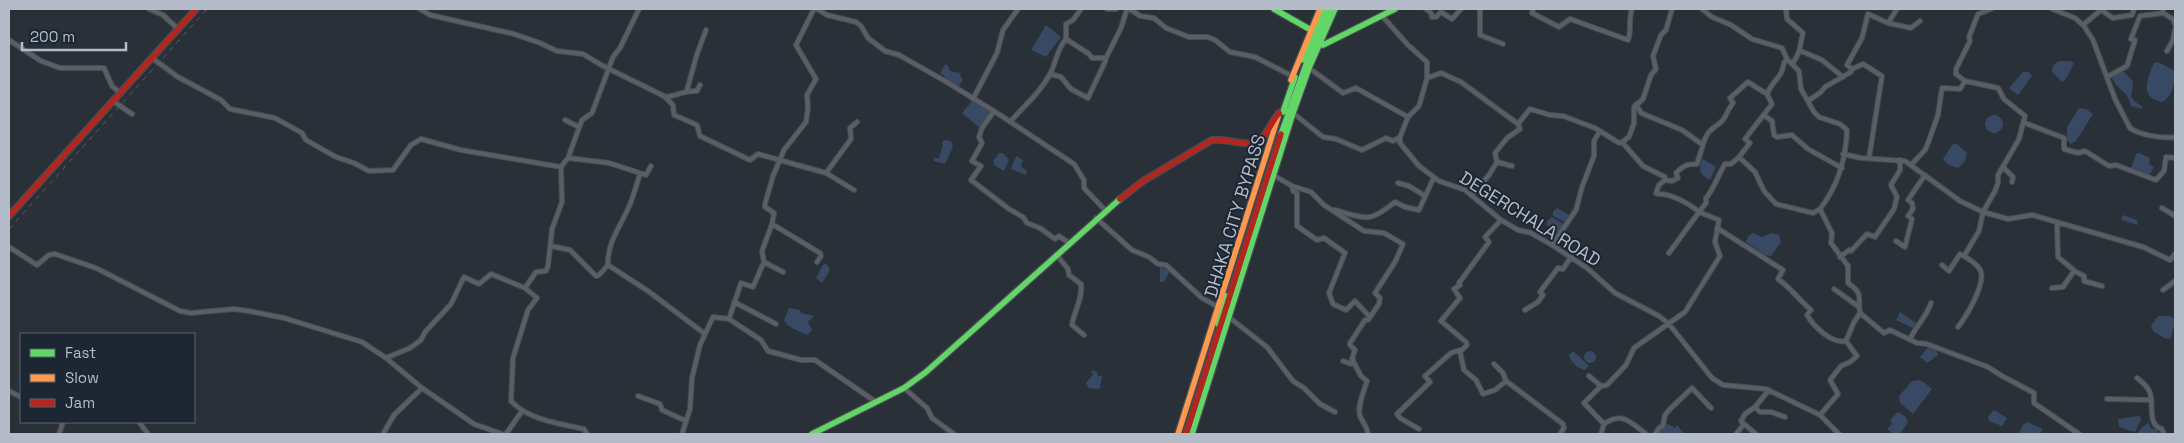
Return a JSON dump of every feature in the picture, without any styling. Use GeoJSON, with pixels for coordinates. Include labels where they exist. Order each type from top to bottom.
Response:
{"type":"FeatureCollection","features":[{"type":"Feature","properties":{"kind":"main road"},"geometry":{"type":"LineString","coordinates":[[9,216],[196,9]]}},
{"type":"Feature","properties":{"kind":"main road"},"geometry":{"type":"LineString","coordinates":[[1274,9],[1311,30]]}},
{"type":"Feature","properties":{"kind":"main road"},"geometry":{"type":"LineString","coordinates":[[1178,434],[1279,113],[1320,9]]}},
{"type":"Feature","properties":{"kind":"main road","name":"DHAKA CITY BYPASS"},"geometry":{"type":"LineString","coordinates":[[1182,434],[1280,120],[1295,78],[1324,9]]}},
{"type":"Feature","properties":{"kind":"main road"},"geometry":{"type":"LineString","coordinates":[[1192,434],[1230,318],[1307,66],[1330,9]]}},
{"type":"Feature","properties":{"kind":"main road"},"geometry":{"type":"LineString","coordinates":[[1307,66],[1335,9]]}},
{"type":"Feature","properties":{"kind":"main road"},"geometry":{"type":"LineString","coordinates":[[1319,44],[1323,45],[1344,33],[1383,17],[1395,9]]}},
{"type":"Feature","properties":{"kind":"main road","name":"DHAKA CITY BYPASS"},"geometry":{"type":"LineString","coordinates":[[1186,434],[1224,321],[1278,142],[1307,66]]}},
{"type":"Feature","properties":{"kind":"main road"},"geometry":{"type":"LineString","coordinates":[[812,434],[904,388],[926,372],[1104,210],[1143,181],[1212,140],[1222,138],[1250,143],[1256,142],[1263,136],[1279,113]]}},
{"type":"Feature","properties":{"kind":"street"},"geometry":{"type":"LineString","coordinates":[[149,9],[163,15],[178,29]]}},
{"type":"Feature","properties":{"kind":"street"},"geometry":{"type":"LineString","coordinates":[[420,9],[430,15],[514,34],[540,43],[557,52],[583,54],[665,97],[673,105],[674,115],[697,125],[700,136],[750,160],[758,154],[826,172],[854,190]]}},
{"type":"Feature","properties":{"kind":"street"},"geometry":{"type":"LineString","coordinates":[[525,288],[536,272],[546,271],[552,229],[562,202],[561,167],[568,158],[582,120],[592,113],[608,68],[639,9]]}},
{"type":"Feature","properties":{"kind":"street"},"geometry":{"type":"LineString","coordinates":[[729,318],[741,283],[753,286],[764,262],[762,251],[772,224],[774,212],[765,207],[765,204],[785,149],[806,122],[807,95],[816,79],[796,45],[816,9],[828,15],[856,22],[861,26],[868,38],[885,51],[899,55],[994,111],[1074,164],[1084,180],[1084,188],[1104,210]]}},
{"type":"Feature","properties":{"kind":"street"},"geometry":{"type":"LineString","coordinates":[[973,99],[997,53],[1003,30],[1018,9]]}},
{"type":"Feature","properties":{"kind":"street"},"geometry":{"type":"LineString","coordinates":[[1010,122],[1031,101],[1050,74],[1061,44],[1066,39],[1066,24],[1073,20],[1081,9]]}},
{"type":"Feature","properties":{"kind":"street"},"geometry":{"type":"LineString","coordinates":[[1107,9],[1116,9]]}},
{"type":"Feature","properties":{"kind":"street"},"geometry":{"type":"LineString","coordinates":[[1050,74],[1061,77],[1071,90],[1088,98],[1128,9],[1140,16],[1154,18],[1166,28],[1189,37],[1208,37],[1230,52],[1255,57],[1292,76]]}},
{"type":"Feature","properties":{"kind":"street"},"geometry":{"type":"LineString","coordinates":[[1426,9],[1432,13],[1432,17],[1436,17],[1441,12],[1452,19],[1460,9]]}},
{"type":"Feature","properties":{"kind":"street"},"geometry":{"type":"LineString","coordinates":[[1480,9],[1480,35],[1503,44]]}},
{"type":"Feature","properties":{"kind":"street"},"geometry":{"type":"LineString","coordinates":[[1533,9],[1532,13],[1559,27],[1570,19],[1628,40],[1631,25],[1629,18],[1632,9]]}},
{"type":"Feature","properties":{"kind":"street"},"geometry":{"type":"LineString","coordinates":[[1622,142],[1629,137],[1634,123],[1633,110],[1642,99],[1651,75],[1656,69],[1653,56],[1666,30],[1672,9]]}},
{"type":"Feature","properties":{"kind":"street"},"geometry":{"type":"LineString","coordinates":[[1702,9],[1712,17],[1731,25],[1752,39],[1780,47],[1787,59],[1799,71],[1800,89],[1817,115],[1845,126],[1847,134],[1842,168],[1833,184],[1830,196],[1820,209],[1813,213],[1776,204],[1764,190],[1755,172],[1738,157]]}},
{"type":"Feature","properties":{"kind":"street"},"geometry":{"type":"LineString","coordinates":[[1786,9],[1787,19],[1803,32],[1800,42],[1801,50],[1793,63]]}},
{"type":"Feature","properties":{"kind":"street"},"geometry":{"type":"LineString","coordinates":[[1888,22],[1897,9]]}},
{"type":"Feature","properties":{"kind":"street"},"geometry":{"type":"LineString","coordinates":[[1964,256],[1979,231],[1983,212],[1998,183],[1998,175],[2019,139],[2025,123],[2025,116],[2004,99],[1998,88],[1965,81],[1958,76],[1956,69],[1970,41],[1969,37],[1978,14],[1991,9]]}},
{"type":"Feature","properties":{"kind":"street"},"geometry":{"type":"LineString","coordinates":[[2052,9],[2075,18],[2083,25],[2092,40],[2130,128],[2134,131],[2175,137]]}},
{"type":"Feature","properties":{"kind":"street"},"geometry":{"type":"LineString","coordinates":[[2083,25],[2101,10],[2113,18],[2132,15],[2134,9]]}},
{"type":"Feature","properties":{"kind":"street"},"geometry":{"type":"LineString","coordinates":[[2107,77],[2127,66],[2135,40],[2131,39],[2133,31],[2140,16],[2163,11],[2173,19],[2175,27],[2173,40],[2167,51]]}},
{"type":"Feature","properties":{"kind":"street"},"geometry":{"type":"LineString","coordinates":[[1852,69],[1847,65],[1862,38],[1868,14],[1911,28],[1920,21]]}},
{"type":"Feature","properties":{"kind":"street"},"geometry":{"type":"LineString","coordinates":[[1293,113],[1323,138],[1336,139],[1362,150],[1386,138],[1393,141],[1400,137],[1408,117],[1419,106],[1426,78],[1427,62],[1408,45],[1383,17]]}},
{"type":"Feature","properties":{"kind":"street"},"geometry":{"type":"LineString","coordinates":[[687,90],[706,30]]}},
{"type":"Feature","properties":{"kind":"street"},"geometry":{"type":"LineString","coordinates":[[1066,39],[1092,58],[1106,58]]}},
{"type":"Feature","properties":{"kind":"street"},"geometry":{"type":"LineString","coordinates":[[9,40],[41,61],[60,68],[104,68],[112,86],[120,93]]}},
{"type":"Feature","properties":{"kind":"street"},"geometry":{"type":"LineString","coordinates":[[1801,50],[1822,60],[1843,77]]}},
{"type":"Feature","properties":{"kind":"street"},"geometry":{"type":"LineString","coordinates":[[152,58],[164,68],[221,100],[230,109],[275,118],[302,134],[306,140],[336,157],[354,162],[370,171],[393,170],[411,145],[421,139],[461,150],[561,167]]}},
{"type":"Feature","properties":{"kind":"street"},"geometry":{"type":"LineString","coordinates":[[1768,94],[1771,83],[1781,73],[1787,59]]}},
{"type":"Feature","properties":{"kind":"street"},"geometry":{"type":"LineString","coordinates":[[1808,101],[1825,87],[1863,64],[1882,76],[1869,158]]}},
{"type":"Feature","properties":{"kind":"street"},"geometry":{"type":"LineString","coordinates":[[1307,66],[1343,93],[1356,88],[1408,117]]}},
{"type":"Feature","properties":{"kind":"street"},"geometry":{"type":"LineString","coordinates":[[1426,78],[1441,73],[1461,82],[1518,124],[1520,129],[1507,138],[1495,153],[1496,162],[1489,175],[1472,195]]}},
{"type":"Feature","properties":{"kind":"street"},"geometry":{"type":"LineString","coordinates":[[1911,165],[1928,143],[1938,115],[1942,88],[1960,89],[1965,81]]}},
{"type":"Feature","properties":{"kind":"street"},"geometry":{"type":"LineString","coordinates":[[1604,424],[1584,403],[1601,386],[1607,385],[1626,365],[1634,348],[1685,312],[1720,256],[1715,242],[1719,220],[1698,212],[1689,205],[1667,194],[1656,193],[1659,185],[1665,180],[1675,180],[1678,178],[1676,173],[1688,163],[1697,164],[1706,134],[1724,118],[1725,113],[1733,103],[1730,98],[1748,82],[1768,94],[1773,102],[1765,116],[1745,140],[1750,143],[1731,164],[1725,164],[1714,181],[1710,194],[1706,198],[1706,203],[1698,212],[1669,253]]}},
{"type":"Feature","properties":{"kind":"street"},"geometry":{"type":"LineString","coordinates":[[665,97],[676,96],[687,90],[697,91],[700,85]]}},
{"type":"Feature","properties":{"kind":"street"},"geometry":{"type":"LineString","coordinates":[[113,101],[132,114]]}},
{"type":"Feature","properties":{"kind":"street"},"geometry":{"type":"LineString","coordinates":[[1636,104],[1641,113],[1682,130],[1703,145]]}},
{"type":"Feature","properties":{"kind":"street"},"geometry":{"type":"LineString","coordinates":[[1518,124],[1530,109],[1550,115],[1563,116],[1622,142],[1643,166],[1665,177],[1665,180]]}},
{"type":"Feature","properties":{"kind":"street"},"geometry":{"type":"LineString","coordinates":[[994,111],[982,128],[979,138],[981,146],[972,160],[981,166],[971,180],[1009,209],[1023,217],[1027,223],[1040,228],[1055,239],[1059,236],[1069,242]]}},
{"type":"Feature","properties":{"kind":"street"},"geometry":{"type":"LineString","coordinates":[[1765,116],[1772,121],[1774,135],[1777,137],[1792,135],[1808,149],[1842,168]]}},
{"type":"Feature","properties":{"kind":"street"},"geometry":{"type":"LineString","coordinates":[[564,120],[578,127]]}},
{"type":"Feature","properties":{"kind":"street"},"geometry":{"type":"LineString","coordinates":[[826,172],[851,139],[850,128],[857,122]]}},
{"type":"Feature","properties":{"kind":"street"},"geometry":{"type":"LineString","coordinates":[[2025,123],[2064,138],[2064,149],[2078,153],[2085,151],[2109,166],[2116,165],[2156,180],[2164,171],[2166,157],[2175,158]]}},
{"type":"Feature","properties":{"kind":"street"},"geometry":{"type":"LineString","coordinates":[[1552,245],[1576,210],[1582,187],[1594,156],[1594,141],[1600,131]]}},
{"type":"Feature","properties":{"kind":"street","name":"DEGERCHALA ROAD"},"geometry":{"type":"LineString","coordinates":[[1400,137],[1400,143],[1419,166],[1434,177],[1465,190],[1501,220],[1518,230],[1532,233],[1552,245],[1587,268],[1615,293],[1642,306],[1669,324],[1712,378],[1723,385],[1753,386],[1769,390],[1820,416],[1839,434]]}},
{"type":"Feature","properties":{"kind":"street"},"geometry":{"type":"LineString","coordinates":[[1844,154],[1900,160],[1911,165],[1960,201],[1983,212],[2008,219],[2032,216],[2143,247],[2170,260],[2175,254]]}},
{"type":"Feature","properties":{"kind":"street"},"geometry":{"type":"LineString","coordinates":[[568,158],[609,163],[648,175],[651,166]]}},
{"type":"Feature","properties":{"kind":"street"},"geometry":{"type":"LineString","coordinates":[[1840,257],[1849,250],[1851,252],[1867,234],[1875,237],[1894,209],[1897,197],[1891,186],[1900,170],[1900,160]]}},
{"type":"Feature","properties":{"kind":"street"},"geometry":{"type":"LineString","coordinates":[[1496,162],[1512,166]]}},
{"type":"Feature","properties":{"kind":"street"},"geometry":{"type":"LineString","coordinates":[[2003,167],[2012,174],[2014,179],[2012,182]]}},
{"type":"Feature","properties":{"kind":"street"},"geometry":{"type":"LineString","coordinates":[[551,246],[570,250],[596,276],[600,275],[608,265],[607,255],[612,240],[628,209],[640,174]]}},
{"type":"Feature","properties":{"kind":"street"},"geometry":{"type":"LineString","coordinates":[[1273,175],[1292,186],[1312,192],[1324,205],[1364,231],[1384,233],[1403,244],[1395,262],[1375,293],[1380,298],[1379,304],[1368,320],[1365,320],[1350,343],[1355,350],[1351,364],[1343,361]]}},
{"type":"Feature","properties":{"kind":"street"},"geometry":{"type":"LineString","coordinates":[[1905,247],[1912,219],[1908,216],[1913,208],[1912,203],[1908,200],[1925,175]]}},
{"type":"Feature","properties":{"kind":"street"},"geometry":{"type":"LineString","coordinates":[[1331,210],[1363,218],[1378,216],[1395,202],[1405,207],[1419,210],[1434,177]]}},
{"type":"Feature","properties":{"kind":"street"},"geometry":{"type":"LineString","coordinates":[[1398,183],[1409,186],[1425,196]]}},
{"type":"Feature","properties":{"kind":"street"},"geometry":{"type":"LineString","coordinates":[[1292,186],[1293,191],[1297,193],[1297,226],[1317,240],[1324,238],[1345,253],[1329,293],[1334,304],[1346,310],[1355,301],[1369,316],[1368,320]]}},
{"type":"Feature","properties":{"kind":"street"},"geometry":{"type":"LineString","coordinates":[[2162,208],[2175,216]]}},
{"type":"Feature","properties":{"kind":"street"},"geometry":{"type":"LineString","coordinates":[[1820,209],[1832,233],[1831,243],[1848,266],[1848,283],[1859,292],[1861,298],[1860,313],[1846,341]]}},
{"type":"Feature","properties":{"kind":"street"},"geometry":{"type":"LineString","coordinates":[[1096,218],[1125,245],[1158,264],[1166,265],[1202,298],[1218,307]]}},
{"type":"Feature","properties":{"kind":"street"},"geometry":{"type":"LineString","coordinates":[[1419,429],[1400,418],[1397,414],[1430,382],[1425,376],[1451,353],[1460,350],[1466,345],[1466,342],[1441,321],[1460,298],[1454,289],[1460,285],[1459,283],[1488,242],[1485,237],[1501,220]]}},
{"type":"Feature","properties":{"kind":"street"},"geometry":{"type":"LineString","coordinates":[[2057,223],[2058,257],[2074,271],[2084,276],[2084,280],[2102,286]]}},
{"type":"Feature","properties":{"kind":"street"},"geometry":{"type":"LineString","coordinates":[[772,224],[820,254],[821,256],[817,262]]}},
{"type":"Feature","properties":{"kind":"street"},"geometry":{"type":"LineString","coordinates":[[1717,228],[1783,270],[1778,279],[1786,284],[1799,300],[1811,310],[1807,315],[1814,326],[1841,342],[1846,341]]}},
{"type":"Feature","properties":{"kind":"street"},"geometry":{"type":"LineString","coordinates":[[1896,241],[1911,250]]}},
{"type":"Feature","properties":{"kind":"street"},"geometry":{"type":"LineString","coordinates":[[9,247],[37,265],[49,255],[55,254],[96,268],[180,311],[191,313],[234,309],[284,318],[362,342],[386,358],[422,388],[474,424],[504,434],[522,411]]}},
{"type":"Feature","properties":{"kind":"street"},"geometry":{"type":"LineString","coordinates":[[1056,254],[1068,269],[1069,275],[1081,284],[1082,292],[1073,316],[1072,325],[1084,335]]}},
{"type":"Feature","properties":{"kind":"street"},"geometry":{"type":"LineString","coordinates":[[1942,265],[1949,271],[1960,254],[1977,266],[1981,277],[1976,296],[1958,328]]}},
{"type":"Feature","properties":{"kind":"street"},"geometry":{"type":"LineString","coordinates":[[1525,310],[1538,302],[1543,295],[1540,292],[1558,268],[1562,269],[1571,257]]}},
{"type":"Feature","properties":{"kind":"street"},"geometry":{"type":"LineString","coordinates":[[764,262],[782,272]]}},
{"type":"Feature","properties":{"kind":"street"},"geometry":{"type":"LineString","coordinates":[[608,265],[648,291],[704,334]]}},
{"type":"Feature","properties":{"kind":"street"},"geometry":{"type":"LineString","coordinates":[[2052,288],[2063,287],[2074,271]]}},
{"type":"Feature","properties":{"kind":"street"},"geometry":{"type":"LineString","coordinates":[[386,358],[410,348],[420,341],[425,332],[451,304],[464,277],[480,284],[491,274],[525,288],[538,299],[528,310],[513,358],[511,402],[522,411],[551,421],[584,429],[586,434]]}},
{"type":"Feature","properties":{"kind":"street"},"geometry":{"type":"LineString","coordinates":[[2163,290],[2175,281]]}},
{"type":"Feature","properties":{"kind":"street"},"geometry":{"type":"LineString","coordinates":[[1834,288],[1859,307]]}},
{"type":"Feature","properties":{"kind":"street"},"geometry":{"type":"LineString","coordinates":[[734,302],[776,324]]}},
{"type":"Feature","properties":{"kind":"street"},"geometry":{"type":"LineString","coordinates":[[1910,339],[1916,327],[1928,312],[1931,302]]}},
{"type":"Feature","properties":{"kind":"street"},"geometry":{"type":"LineString","coordinates":[[1860,313],[1872,322],[1878,330],[1884,333],[1890,330],[1988,367],[2034,393],[2034,403],[2079,434]]}},
{"type":"Feature","properties":{"kind":"street"},"geometry":{"type":"LineString","coordinates":[[682,434],[690,409],[692,378],[704,334],[714,317],[729,318],[761,340],[768,350],[801,360],[815,360],[876,402]]}},
{"type":"Feature","properties":{"kind":"street"},"geometry":{"type":"LineString","coordinates":[[1230,318],[1267,347],[1293,381],[1304,388],[1320,404],[1335,412]]}},
{"type":"Feature","properties":{"kind":"street"},"geometry":{"type":"LineString","coordinates":[[1820,416],[1838,394],[1830,380],[1840,366],[1850,362],[1857,356],[1846,341]]}},
{"type":"Feature","properties":{"kind":"street"},"geometry":{"type":"LineString","coordinates":[[1460,350],[1464,370],[1476,380],[1483,394],[1495,390],[1506,381]]}},
{"type":"Feature","properties":{"kind":"street"},"geometry":{"type":"LineString","coordinates":[[1353,360],[1361,376],[1367,381],[1360,417],[1367,426],[1368,434]]}},
{"type":"Feature","properties":{"kind":"street"},"geometry":{"type":"LineString","coordinates":[[1494,364],[1504,373],[1506,381],[1563,424],[1564,428],[1560,434]]}},
{"type":"Feature","properties":{"kind":"street"},"geometry":{"type":"LineString","coordinates":[[1589,376],[1601,386]]}},
{"type":"Feature","properties":{"kind":"street"},"geometry":{"type":"LineString","coordinates":[[2137,378],[2146,385],[2150,392],[2153,422],[2156,428],[2162,429],[2164,434]]}},
{"type":"Feature","properties":{"kind":"street"},"geometry":{"type":"LineString","coordinates":[[383,434],[394,415],[422,388]]}},
{"type":"Feature","properties":{"kind":"street"},"geometry":{"type":"LineString","coordinates":[[904,388],[927,408],[932,418],[954,434]]}},
{"type":"Feature","properties":{"kind":"street"},"geometry":{"type":"LineString","coordinates":[[1655,434],[1663,426],[1665,415],[1669,410],[1692,388],[1711,408]]}},
{"type":"Feature","properties":{"kind":"street"},"geometry":{"type":"LineString","coordinates":[[1756,434],[1741,421],[1745,414],[1754,408],[1769,390]]}},
{"type":"Feature","properties":{"kind":"street"},"geometry":{"type":"LineString","coordinates":[[638,396],[660,404],[662,410],[686,421]]}},
{"type":"Feature","properties":{"kind":"street"},"geometry":{"type":"LineString","coordinates":[[2107,399],[2151,400]]}},
{"type":"Feature","properties":{"kind":"street"},"geometry":{"type":"LineString","coordinates":[[1754,408],[1760,412],[1770,412],[1785,417]]}},
{"type":"Feature","properties":{"kind":"street"},"geometry":{"type":"LineString","coordinates":[[1601,434],[1604,424],[1613,417],[1626,418],[1646,434]]}},
{"type":"Feature","properties":{"kind":"street"},"geometry":{"type":"LineString","coordinates":[[140,423],[148,434]]}},
{"type":"Feature","properties":{"kind":"street"},"geometry":{"type":"LineString","coordinates":[[1736,434],[1744,424]]}},
{"type":"Feature","properties":{"kind":"water"},"geometry":{"type":"Polygon","coordinates":[[[1046,25],[1061,37],[1046,57],[1031,50],[1046,25]]]}},
{"type":"Feature","properties":{"kind":"water"},"geometry":{"type":"Polygon","coordinates":[[[2058,61],[2074,63],[2066,79],[2062,82],[2052,72],[2053,66],[2058,61]]]}},
{"type":"Feature","properties":{"kind":"water"},"geometry":{"type":"Polygon","coordinates":[[[2154,62],[2175,71],[2174,85],[2171,93],[2162,102],[2155,100],[2147,92],[2148,81],[2154,62]]]}},
{"type":"Feature","properties":{"kind":"water"},"geometry":{"type":"Polygon","coordinates":[[[945,64],[950,71],[961,73],[960,75],[963,80],[959,86],[945,80],[944,75],[940,74],[945,64]]]}},
{"type":"Feature","properties":{"kind":"water"},"geometry":{"type":"Polygon","coordinates":[[[2122,70],[2133,81],[2131,97],[2142,106],[2142,109],[2131,106],[2125,93],[2112,78],[2118,71],[2122,70]]]}},
{"type":"Feature","properties":{"kind":"water"},"geometry":{"type":"Polygon","coordinates":[[[2023,72],[2029,72],[2032,76],[2018,95],[2009,88],[2023,72]]]}},
{"type":"Feature","properties":{"kind":"water"},"geometry":{"type":"Polygon","coordinates":[[[973,100],[992,111],[980,128],[962,113],[973,100]]]}},
{"type":"Feature","properties":{"kind":"water"},"geometry":{"type":"Polygon","coordinates":[[[2079,108],[2086,109],[2093,114],[2076,141],[2071,144],[2067,140],[2067,127],[2079,108]]]}},
{"type":"Feature","properties":{"kind":"water"},"geometry":{"type":"Polygon","coordinates":[[[1994,115],[2000,118],[2003,124],[2000,130],[1994,133],[1988,130],[1985,124],[1988,118],[1994,115]]]}},
{"type":"Feature","properties":{"kind":"water"},"geometry":{"type":"Polygon","coordinates":[[[945,140],[951,141],[953,147],[945,164],[934,161],[934,158],[939,158],[943,145],[942,142],[945,140]]]}},
{"type":"Feature","properties":{"kind":"water"},"geometry":{"type":"Polygon","coordinates":[[[1953,144],[1957,144],[1967,153],[1965,161],[1958,168],[1947,164],[1943,159],[1953,144]]]}},
{"type":"Feature","properties":{"kind":"water"},"geometry":{"type":"Polygon","coordinates":[[[999,153],[1003,153],[1009,160],[1004,171],[994,165],[993,161],[999,153]]]}},
{"type":"Feature","properties":{"kind":"water"},"geometry":{"type":"Polygon","coordinates":[[[2139,153],[2150,158],[2149,164],[2154,167],[2149,176],[2131,168],[2136,154],[2139,153]]]}},
{"type":"Feature","properties":{"kind":"water"},"geometry":{"type":"Polygon","coordinates":[[[1016,156],[1023,160],[1021,166],[1027,171],[1026,175],[1011,169],[1016,156]]]}},
{"type":"Feature","properties":{"kind":"water"},"geometry":{"type":"Polygon","coordinates":[[[1703,159],[1716,167],[1710,180],[1700,171],[1703,159]]]}},
{"type":"Feature","properties":{"kind":"water"},"geometry":{"type":"Polygon","coordinates":[[[1557,208],[1569,215],[1564,222],[1553,216],[1553,212],[1557,208]]]}},
{"type":"Feature","properties":{"kind":"water"},"geometry":{"type":"Polygon","coordinates":[[[2123,215],[2137,220],[2138,225],[2121,220],[2123,215]]]}},
{"type":"Feature","properties":{"kind":"water"},"geometry":{"type":"Polygon","coordinates":[[[1552,217],[1563,224],[1558,232],[1547,225],[1547,221],[1552,217]]]}},
{"type":"Feature","properties":{"kind":"water"},"geometry":{"type":"Polygon","coordinates":[[[1753,233],[1762,237],[1772,233],[1779,235],[1781,242],[1771,256],[1765,255],[1746,242],[1748,236],[1753,233]]]}},
{"type":"Feature","properties":{"kind":"water"},"geometry":{"type":"Polygon","coordinates":[[[826,263],[830,270],[822,283],[816,278],[826,263]]]}},
{"type":"Feature","properties":{"kind":"water"},"geometry":{"type":"Polygon","coordinates":[[[1160,267],[1170,271],[1164,282],[1160,282],[1160,267]]]}},
{"type":"Feature","properties":{"kind":"water"},"geometry":{"type":"Polygon","coordinates":[[[789,308],[814,316],[808,322],[812,330],[807,335],[794,329],[784,320],[789,308]]]}},
{"type":"Feature","properties":{"kind":"water"},"geometry":{"type":"Polygon","coordinates":[[[1900,312],[1916,323],[1913,328],[1896,320],[1900,312]]]}},
{"type":"Feature","properties":{"kind":"water"},"geometry":{"type":"Polygon","coordinates":[[[2158,316],[2170,316],[2175,320],[2171,338],[2166,339],[2154,332],[2151,326],[2158,316]]]}},
{"type":"Feature","properties":{"kind":"water"},"geometry":{"type":"Polygon","coordinates":[[[1929,346],[1936,349],[1938,355],[1927,363],[1920,357],[1929,346]]]}},
{"type":"Feature","properties":{"kind":"water"},"geometry":{"type":"Polygon","coordinates":[[[1573,351],[1589,366],[1585,370],[1571,360],[1569,355],[1573,351]]]}},
{"type":"Feature","properties":{"kind":"water"},"geometry":{"type":"Polygon","coordinates":[[[1588,351],[1592,351],[1596,357],[1592,363],[1588,363],[1584,359],[1584,355],[1588,351]]]}},
{"type":"Feature","properties":{"kind":"water"},"geometry":{"type":"Polygon","coordinates":[[[1091,370],[1097,372],[1098,376],[1102,376],[1100,388],[1098,389],[1089,388],[1086,383],[1093,375],[1091,370]]]}},
{"type":"Feature","properties":{"kind":"water"},"geometry":{"type":"Polygon","coordinates":[[[1912,381],[1924,382],[1932,389],[1913,414],[1900,403],[1899,396],[1912,381]]]}},
{"type":"Feature","properties":{"kind":"water"},"geometry":{"type":"Polygon","coordinates":[[[1994,410],[2007,418],[2002,426],[1989,421],[1988,417],[1994,410]]]}},
{"type":"Feature","properties":{"kind":"water"},"geometry":{"type":"Polygon","coordinates":[[[1898,412],[1906,417],[1908,422],[1900,434],[1893,434],[1887,429],[1892,424],[1890,420],[1898,412]]]}},
{"type":"Feature","properties":{"kind":"water"},"geometry":{"type":"Polygon","coordinates":[[[2140,416],[2141,420],[2135,432],[2119,427],[2118,419],[2140,416]]]}},
{"type":"Feature","properties":{"kind":"water"},"geometry":{"type":"Polygon","coordinates":[[[2027,422],[2043,429],[2040,434],[2019,434],[2022,426],[2027,422]]]}},
{"type":"Feature","properties":{"kind":"water"},"geometry":{"type":"Polygon","coordinates":[[[2148,422],[2151,428],[2157,430],[2160,434],[2137,434],[2148,422]]]}},
{"type":"Feature","properties":{"kind":"water"},"geometry":{"type":"Polygon","coordinates":[[[1666,423],[1675,428],[1677,425],[1684,434],[1657,434],[1666,423]]]}},
{"type":"Feature","properties":{"kind":"railway"},"geometry":{"type":"LineString","coordinates":[[9,229],[207,9]]}},
{"type":"Feature","properties":{"kind":"traffic: fast"},"geometry":{"type":"LineString","coordinates":[[1274,9],[1311,30]]}},
{"type":"Feature","properties":{"kind":"traffic: fast"},"geometry":{"type":"LineString","coordinates":[[1302,60],[1325,9]]}},
{"type":"Feature","properties":{"kind":"traffic: fast"},"geometry":{"type":"LineString","coordinates":[[1281,134],[1307,62],[1330,9]]}},
{"type":"Feature","properties":{"kind":"traffic: fast"},"geometry":{"type":"LineString","coordinates":[[1192,434],[1293,113],[1309,68],[1335,9]]}},
{"type":"Feature","properties":{"kind":"traffic: fast"},"geometry":{"type":"LineString","coordinates":[[1319,44],[1323,45],[1395,9]]}},
{"type":"Feature","properties":{"kind":"traffic: fast"},"geometry":{"type":"LineString","coordinates":[[1283,112],[1295,77]]}},
{"type":"Feature","properties":{"kind":"traffic: fast"},"geometry":{"type":"LineString","coordinates":[[812,434],[904,388],[926,372],[1120,199]]}},
{"type":"Feature","properties":{"kind":"traffic: fast"},"geometry":{"type":"LineString","coordinates":[[1218,324],[1226,296]]}},
{"type":"Feature","properties":{"kind":"traffic: slow"},"geometry":{"type":"LineString","coordinates":[[1291,80],[1320,9]]}},
{"type":"Feature","properties":{"kind":"traffic: slow"},"geometry":{"type":"LineString","coordinates":[[1178,434],[1278,117]]}},
{"type":"Feature","properties":{"kind":"traffic: jam"},"geometry":{"type":"LineString","coordinates":[[9,216],[196,9]]}},
{"type":"Feature","properties":{"kind":"traffic: jam"},"geometry":{"type":"LineString","coordinates":[[1120,199],[1143,181],[1212,140],[1245,143],[1258,141],[1263,137],[1279,113]]}},
{"type":"Feature","properties":{"kind":"traffic: jam"},"geometry":{"type":"LineString","coordinates":[[1186,434],[1281,134]]}}]}
